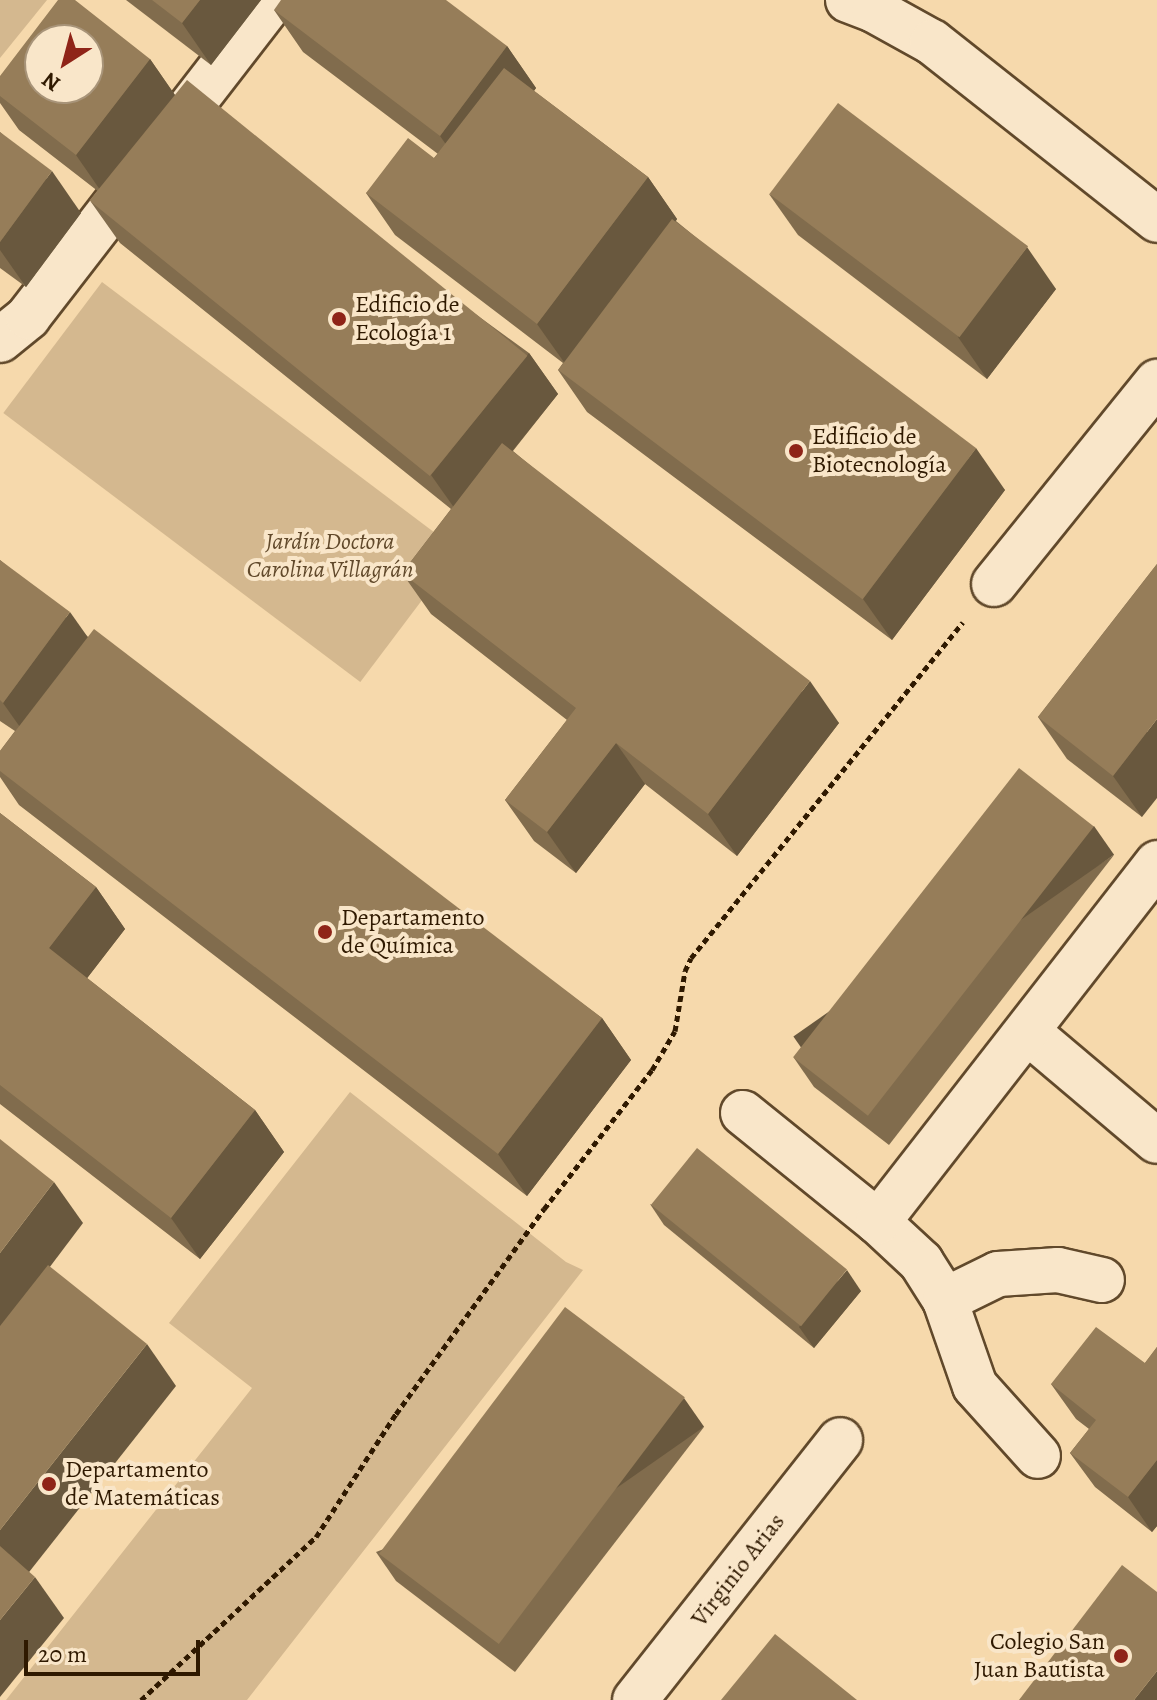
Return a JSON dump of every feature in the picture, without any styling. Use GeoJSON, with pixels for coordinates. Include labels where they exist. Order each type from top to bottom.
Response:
{"type":"FeatureCollection","features":[{"type":"Feature","properties":{"kind":"street"},"geometry":{"type":"LineString","coordinates":[[0,340],[28,317],[273,0]]}},
{"type":"Feature","properties":{"kind":"street"},"geometry":{"type":"LineString","coordinates":[[848,0],[874,10],[932,42],[1157,220]]}},
{"type":"Feature","properties":{"kind":"street"},"geometry":{"type":"LineString","coordinates":[[994,584],[1157,382]]}},
{"type":"Feature","properties":{"kind":"street"},"geometry":{"type":"LineString","coordinates":[[878,1222],[1029,1033],[1157,863]]}},
{"type":"Feature","properties":{"kind":"street"},"geometry":{"type":"LineString","coordinates":[[1029,1033],[1157,1141]]}},
{"type":"Feature","properties":{"kind":"street"},"geometry":{"type":"LineString","coordinates":[[743,1113],[878,1222],[921,1262],[945,1300],[975,1386],[1038,1456]]}},
{"type":"Feature","properties":{"kind":"street"},"geometry":{"type":"LineString","coordinates":[[945,1300],[998,1274],[1058,1270],[1102,1280]]}},
{"type":"Feature","properties":{"kind":"street","name":"Virginio Arias"},"geometry":{"type":"LineString","coordinates":[[635,1700],[840,1440]]}},
{"type":"Feature","properties":{"kind":"path"},"geometry":{"type":"LineString","coordinates":[[141,1700],[316,1537],[414,1388],[544,1209],[652,1070],[675,1031],[685,971],[691,958],[994,584]]}},
{"type":"Feature","properties":{"kind":"green space"},"geometry":{"type":"Polygon","coordinates":[[[0,0],[47,0],[28,24],[24,24],[24,28],[0,58],[0,0]]]}},
{"type":"Feature","properties":{"kind":"green space","name":"Jardín Doctora Carolina Villagrán"},"geometry":{"type":"Polygon","coordinates":[[[102,282],[459,551],[360,682],[3,413],[102,282]]]}},
{"type":"Feature","properties":{"kind":"green space"},"geometry":{"type":"Polygon","coordinates":[[[350,1092],[566,1262],[583,1270],[247,1700],[6,1700],[252,1388],[169,1323],[350,1092]]]}},
{"type":"Feature","properties":{"kind":"building"},"geometry":{"type":"Polygon","coordinates":[[[58,0],[75,0],[150,59],[76,155],[0,96],[0,76],[24,45],[24,104],[104,104],[104,24],[40,24],[58,0]]]}},
{"type":"Feature","properties":{"kind":"building"},"geometry":{"type":"Polygon","coordinates":[[[152,0],[200,0],[182,23],[152,0]]]}},
{"type":"Feature","properties":{"kind":"building"},"geometry":{"type":"Polygon","coordinates":[[[281,0],[446,0],[507,46],[440,136],[274,10],[281,0]]]}},
{"type":"Feature","properties":{"kind":"building"},"geometry":{"type":"Polygon","coordinates":[[[504,68],[648,177],[537,324],[366,193],[408,138],[434,158],[504,68]]]}},
{"type":"Feature","properties":{"kind":"building","name":"Edificio de Ecología 1"},"geometry":{"type":"Polygon","coordinates":[[[187,80],[527,356],[430,476],[89,200],[187,80]]]}},
{"type":"Feature","properties":{"kind":"building"},"geometry":{"type":"Polygon","coordinates":[[[838,103],[1028,246],[959,337],[769,194],[838,103]]]}},
{"type":"Feature","properties":{"kind":"building"},"geometry":{"type":"Polygon","coordinates":[[[0,132],[52,171],[0,242],[0,132]]]}},
{"type":"Feature","properties":{"kind":"building","name":"Edificio de Biotecnología"},"geometry":{"type":"Polygon","coordinates":[[[672,219],[976,448],[863,599],[558,370],[672,219]]]}},
{"type":"Feature","properties":{"kind":"building"},"geometry":{"type":"Polygon","coordinates":[[[502,443],[810,681],[708,814],[616,743],[547,832],[505,800],[576,708],[402,573],[502,443]]]}},
{"type":"Feature","properties":{"kind":"building"},"geometry":{"type":"Polygon","coordinates":[[[0,560],[70,612],[3,703],[0,700],[0,560]]]}},
{"type":"Feature","properties":{"kind":"building"},"geometry":{"type":"Polygon","coordinates":[[[1157,564],[1157,719],[1113,776],[1038,717],[1157,564]]]}},
{"type":"Feature","properties":{"kind":"building","name":"Departamento de Química"},"geometry":{"type":"Polygon","coordinates":[[[94,629],[602,1018],[498,1154],[0,771],[0,751],[94,629]]]}},
{"type":"Feature","properties":{"kind":"building"},"geometry":{"type":"Polygon","coordinates":[[[1019,768],[1094,826],[868,1116],[793,1057],[1019,768]]]}},
{"type":"Feature","properties":{"kind":"building"},"geometry":{"type":"Polygon","coordinates":[[[0,813],[96,887],[49,948],[255,1110],[171,1218],[0,1085],[0,813]]]}},
{"type":"Feature","properties":{"kind":"building"},"geometry":{"type":"Polygon","coordinates":[[[0,1139],[54,1182],[0,1253],[0,1139]]]}},
{"type":"Feature","properties":{"kind":"building"},"geometry":{"type":"Polygon","coordinates":[[[697,1148],[847,1269],[801,1326],[651,1205],[697,1148]]]}},
{"type":"Feature","properties":{"kind":"building"},"geometry":{"type":"Polygon","coordinates":[[[48,1265],[147,1344],[0,1530],[0,1326],[48,1265]]]}},
{"type":"Feature","properties":{"kind":"building"},"geometry":{"type":"Polygon","coordinates":[[[565,1307],[685,1397],[499,1644],[379,1554],[565,1307]]]}},
{"type":"Feature","properties":{"kind":"building"},"geometry":{"type":"Polygon","coordinates":[[[1096,1327],[1145,1363],[1157,1347],[1157,1460],[1128,1497],[1070,1453],[1096,1420],[1051,1384],[1096,1327]]]}},
{"type":"Feature","properties":{"kind":"building"},"geometry":{"type":"Polygon","coordinates":[[[0,1546],[35,1577],[0,1620],[0,1546]]]}},
{"type":"Feature","properties":{"kind":"building","name":"Colegio San Juan Bautista"},"geometry":{"type":"Polygon","coordinates":[[[1122,1565],[1157,1592],[1157,1671],[1134,1700],[1019,1700],[1122,1565]]]}},
{"type":"Feature","properties":{"kind":"building"},"geometry":{"type":"Polygon","coordinates":[[[775,1634],[857,1700],[721,1700],[775,1634]]]}},
{"type":"Feature","properties":{"kind":"place","name":"Edificio de Ecología 1"},"geometry":{"type":"Point","coordinates":[339,319]}},
{"type":"Feature","properties":{"kind":"place","name":"Edificio de Biotecnología"},"geometry":{"type":"Point","coordinates":[796,451]}},
{"type":"Feature","properties":{"kind":"place","name":"Departamento de Química"},"geometry":{"type":"Point","coordinates":[325,932]}},
{"type":"Feature","properties":{"kind":"place","name":"Departamento de Matemáticas"},"geometry":{"type":"Point","coordinates":[49,1484]}},
{"type":"Feature","properties":{"kind":"place","name":"Colegio San Juan Bautista"},"geometry":{"type":"Point","coordinates":[1121,1656]}}]}
